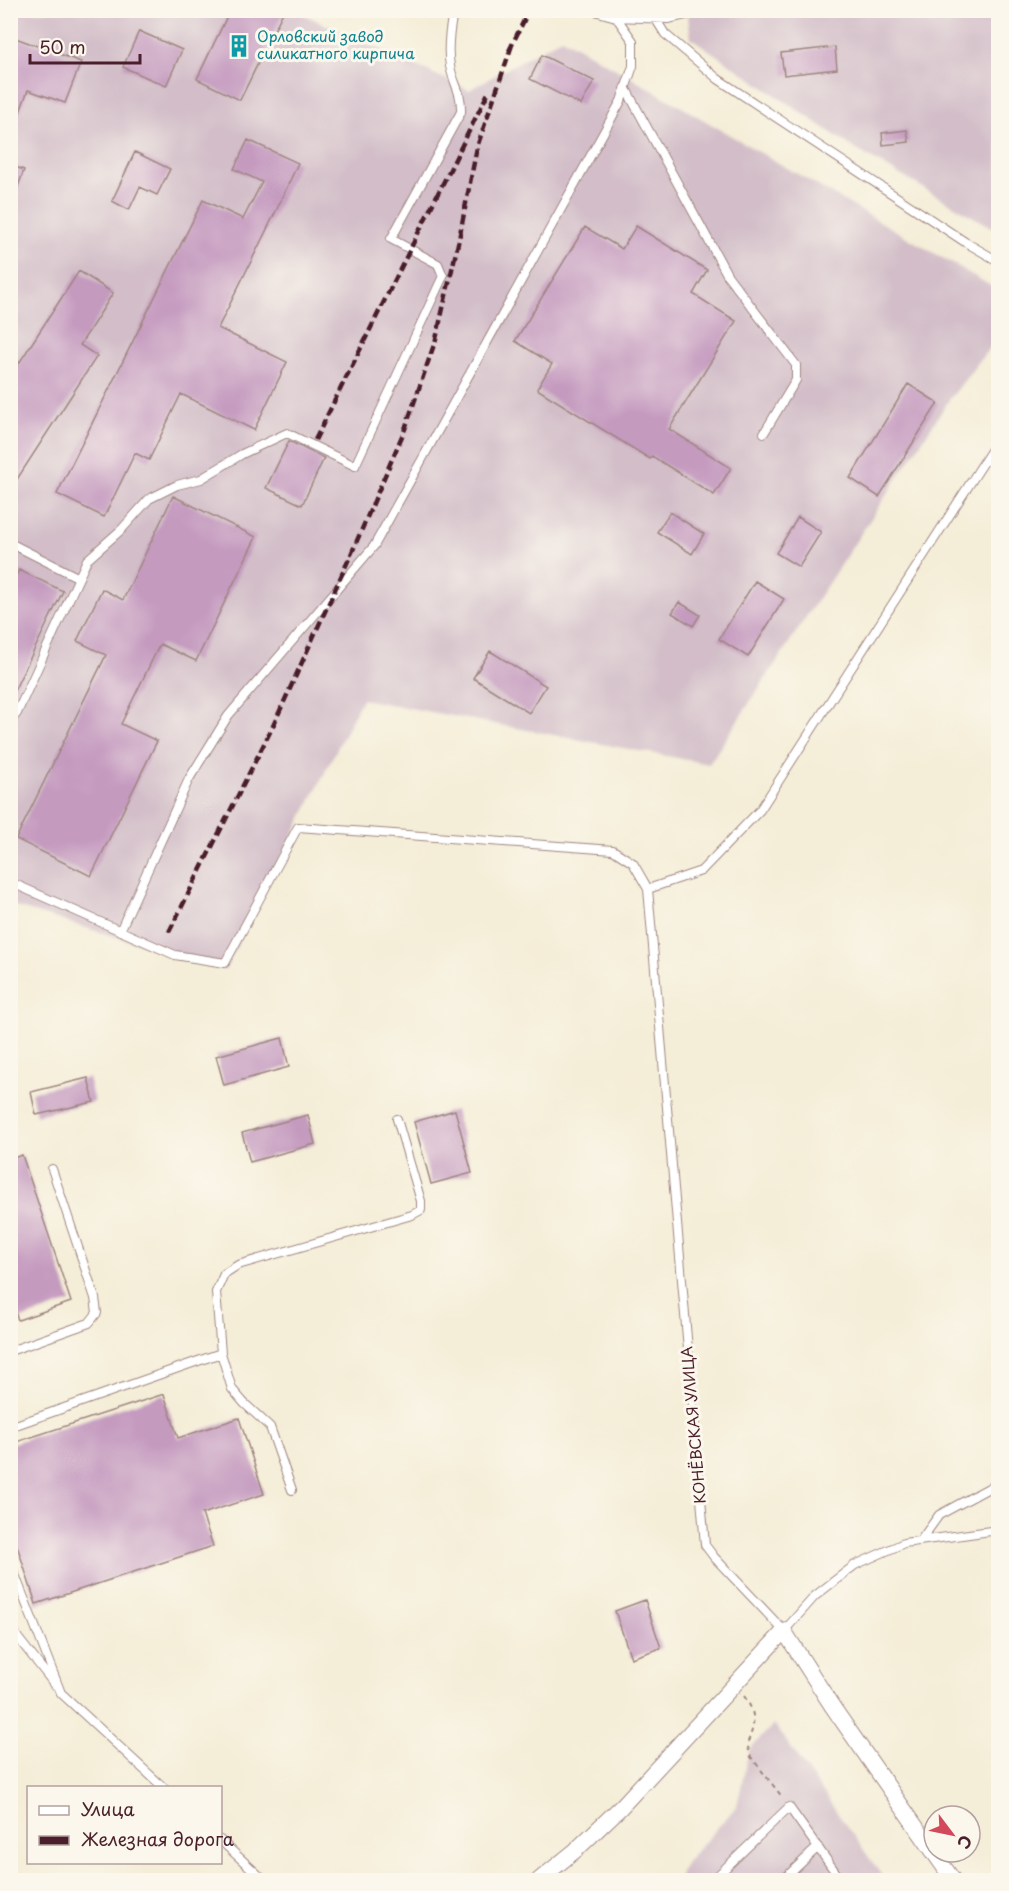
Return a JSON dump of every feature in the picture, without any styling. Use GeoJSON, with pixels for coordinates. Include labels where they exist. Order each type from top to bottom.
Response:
{"type":"FeatureCollection","features":[{"type":"Feature","properties":{"kind":"street"},"geometry":{"type":"LineString","coordinates":[[539,1881],[621,1807],[784,1631]]}},
{"type":"Feature","properties":{"kind":"street","name":"КОНЁВСКАЯ УЛИЦА"},"geometry":{"type":"LineString","coordinates":[[784,1631],[832,1706],[953,1881]]}},
{"type":"Feature","properties":{"kind":"lane"},"geometry":{"type":"LineString","coordinates":[[441,10],[452,18]]}},
{"type":"Feature","properties":{"kind":"lane"},"geometry":{"type":"LineString","coordinates":[[10,722],[17,713],[87,560],[122,529],[149,499],[177,485],[201,479],[242,454],[287,433],[355,466],[443,276],[438,264],[391,239],[461,112],[462,99],[450,68],[448,42],[452,18],[463,10]]}},
{"type":"Feature","properties":{"kind":"lane"},"geometry":{"type":"LineString","coordinates":[[591,10],[616,17],[668,19],[708,10]]}},
{"type":"Feature","properties":{"kind":"lane"},"geometry":{"type":"LineString","coordinates":[[120,931],[189,779],[228,716],[374,546],[621,101],[633,66],[633,41],[616,17]]}},
{"type":"Feature","properties":{"kind":"lane"},"geometry":{"type":"LineString","coordinates":[[655,18],[665,34],[718,80],[965,242],[999,261]]}},
{"type":"Feature","properties":{"kind":"lane"},"geometry":{"type":"LineString","coordinates":[[626,87],[728,276],[796,365],[796,380],[764,433]]}},
{"type":"Feature","properties":{"kind":"lane"},"geometry":{"type":"LineString","coordinates":[[10,882],[175,955],[225,963],[298,827],[613,850],[633,863],[648,889],[701,871],[760,810],[999,440]]}},
{"type":"Feature","properties":{"kind":"lane"},"geometry":{"type":"LineString","coordinates":[[10,547],[12,544],[79,578]]}},
{"type":"Feature","properties":{"kind":"lane","name":"КОНЁВСКАЯ УЛИЦА"},"geometry":{"type":"LineString","coordinates":[[648,889],[705,1545],[784,1631]]}},
{"type":"Feature","properties":{"kind":"lane"},"geometry":{"type":"LineString","coordinates":[[292,1490],[270,1426],[243,1403],[232,1389],[220,1353],[216,1292],[224,1274],[238,1265],[412,1215],[421,1210],[421,1201],[397,1119]]}},
{"type":"Feature","properties":{"kind":"lane"},"geometry":{"type":"LineString","coordinates":[[10,1351],[89,1323],[97,1312],[95,1298],[52,1169]]}},
{"type":"Feature","properties":{"kind":"lane"},"geometry":{"type":"LineString","coordinates":[[10,1427],[220,1353]]}},
{"type":"Feature","properties":{"kind":"lane"},"geometry":{"type":"LineString","coordinates":[[921,1540],[939,1515],[999,1483]]}},
{"type":"Feature","properties":{"kind":"lane"},"geometry":{"type":"LineString","coordinates":[[784,1631],[815,1596],[855,1565],[904,1543],[999,1530]]}},
{"type":"Feature","properties":{"kind":"lane"},"geometry":{"type":"LineString","coordinates":[[10,1562],[61,1693]]}},
{"type":"Feature","properties":{"kind":"lane"},"geometry":{"type":"LineString","coordinates":[[10,1624],[18,1638],[61,1693],[162,1786]]}},
{"type":"Feature","properties":{"kind":"lane"},"geometry":{"type":"LineString","coordinates":[[713,1881],[789,1807],[841,1881]]}},
{"type":"Feature","properties":{"kind":"lane"},"geometry":{"type":"LineString","coordinates":[[222,1842],[264,1881]]}},
{"type":"Feature","properties":{"kind":"lane"},"geometry":{"type":"LineString","coordinates":[[783,1881],[818,1847]]}},
{"type":"Feature","properties":{"kind":"path"},"geometry":{"type":"LineString","coordinates":[[735,1685],[751,1706],[754,1726],[747,1744],[751,1757],[789,1807]]}},
{"type":"Feature","properties":{"kind":"shaded area"},"geometry":{"type":"Polygon","coordinates":[[[10,11],[296,11],[469,90],[562,38],[998,290],[998,337],[949,400],[709,764],[362,699],[225,970],[11,905],[10,11]]]}},
{"type":"Feature","properties":{"kind":"shaded area"},"geometry":{"type":"Polygon","coordinates":[[[687,11],[998,11],[998,231],[857,150],[691,38],[687,11]]]}},
{"type":"Feature","properties":{"kind":"shaded area"},"geometry":{"type":"Polygon","coordinates":[[[774,1724],[885,1880],[678,1880],[684,1865],[737,1806],[749,1750],[774,1724]]]}},
{"type":"Feature","properties":{"kind":"building","name":"Орловский завод силикатного кирпича"},"geometry":{"type":"Polygon","coordinates":[[[230,10],[284,10],[240,100],[197,79],[230,10]]]}},
{"type":"Feature","properties":{"kind":"building"},"geometry":{"type":"Polygon","coordinates":[[[139,31],[182,50],[166,86],[123,67],[139,31]]]}},
{"type":"Feature","properties":{"kind":"building"},"geometry":{"type":"Polygon","coordinates":[[[10,36],[81,62],[65,103],[28,90],[12,134],[10,36]]]}},
{"type":"Feature","properties":{"kind":"building"},"geometry":{"type":"Polygon","coordinates":[[[835,47],[837,69],[784,75],[781,53],[835,47]]]}},
{"type":"Feature","properties":{"kind":"building"},"geometry":{"type":"Polygon","coordinates":[[[542,55],[594,81],[581,105],[530,79],[542,55]]]}},
{"type":"Feature","properties":{"kind":"building"},"geometry":{"type":"Polygon","coordinates":[[[907,130],[909,142],[883,145],[882,133],[907,130]]]}},
{"type":"Feature","properties":{"kind":"building"},"geometry":{"type":"Polygon","coordinates":[[[248,140],[298,163],[218,328],[287,362],[254,430],[181,394],[149,460],[135,453],[104,517],[57,494],[203,200],[243,219],[262,182],[234,169],[248,140]]]}},
{"type":"Feature","properties":{"kind":"building"},"geometry":{"type":"Polygon","coordinates":[[[135,152],[170,169],[157,195],[140,187],[129,210],[112,201],[135,152]]]}},
{"type":"Feature","properties":{"kind":"building"},"geometry":{"type":"Polygon","coordinates":[[[10,165],[24,170],[12,203],[10,203],[10,165]]]}},
{"type":"Feature","properties":{"kind":"building"},"geometry":{"type":"Polygon","coordinates":[[[636,226],[707,270],[693,294],[736,321],[669,429],[731,468],[714,495],[652,456],[650,459],[537,389],[552,364],[515,341],[585,227],[622,249],[636,226]]]}},
{"type":"Feature","properties":{"kind":"building"},"geometry":{"type":"Polygon","coordinates":[[[79,271],[113,293],[80,345],[97,356],[10,490],[10,377],[79,271]]]}},
{"type":"Feature","properties":{"kind":"building"},"geometry":{"type":"Polygon","coordinates":[[[908,384],[938,403],[879,497],[850,478],[908,384]]]}},
{"type":"Feature","properties":{"kind":"building"},"geometry":{"type":"Polygon","coordinates":[[[289,441],[324,458],[302,505],[266,488],[289,441]]]}},
{"type":"Feature","properties":{"kind":"building"},"geometry":{"type":"Polygon","coordinates":[[[173,496],[256,537],[196,661],[160,644],[121,724],[157,741],[91,876],[16,839],[106,655],[77,641],[102,589],[123,600],[173,496]]]}},
{"type":"Feature","properties":{"kind":"building"},"geometry":{"type":"Polygon","coordinates":[[[670,512],[704,534],[692,554],[657,532],[670,512]]]}},
{"type":"Feature","properties":{"kind":"building"},"geometry":{"type":"Polygon","coordinates":[[[798,517],[821,532],[799,567],[776,553],[798,517]]]}},
{"type":"Feature","properties":{"kind":"building"},"geometry":{"type":"Polygon","coordinates":[[[19,570],[63,591],[10,699],[10,587],[19,570]]]}},
{"type":"Feature","properties":{"kind":"building"},"geometry":{"type":"Polygon","coordinates":[[[755,581],[784,599],[748,657],[719,639],[755,581]]]}},
{"type":"Feature","properties":{"kind":"building"},"geometry":{"type":"Polygon","coordinates":[[[679,602],[700,615],[693,626],[672,613],[679,602]]]}},
{"type":"Feature","properties":{"kind":"building"},"geometry":{"type":"Polygon","coordinates":[[[490,651],[546,686],[529,713],[473,678],[490,651]]]}},
{"type":"Feature","properties":{"kind":"building"},"geometry":{"type":"Polygon","coordinates":[[[282,1038],[289,1067],[224,1085],[216,1056],[282,1038]]]}},
{"type":"Feature","properties":{"kind":"building"},"geometry":{"type":"Polygon","coordinates":[[[88,1078],[94,1102],[36,1115],[31,1092],[88,1078]]]}},
{"type":"Feature","properties":{"kind":"building"},"geometry":{"type":"Polygon","coordinates":[[[455,1110],[472,1173],[431,1184],[414,1122],[455,1110]]]}},
{"type":"Feature","properties":{"kind":"building"},"geometry":{"type":"Polygon","coordinates":[[[308,1115],[315,1144],[250,1162],[242,1133],[308,1115]]]}},
{"type":"Feature","properties":{"kind":"building"},"geometry":{"type":"Polygon","coordinates":[[[22,1155],[71,1302],[18,1320],[10,1298],[10,1159],[22,1155]]]}},
{"type":"Feature","properties":{"kind":"building"},"geometry":{"type":"Polygon","coordinates":[[[164,1394],[178,1438],[239,1418],[264,1494],[202,1514],[213,1546],[36,1604],[10,1524],[10,1444],[164,1394]]]}},
{"type":"Feature","properties":{"kind":"building"},"geometry":{"type":"Polygon","coordinates":[[[645,1600],[661,1648],[631,1658],[615,1611],[645,1600]]]}},
{"type":"Feature","properties":{"kind":"railway"},"geometry":{"type":"LineString","coordinates":[[509,51],[529,10]]}},
{"type":"Feature","properties":{"kind":"railway"},"geometry":{"type":"LineString","coordinates":[[169,932],[273,726],[405,429],[436,339],[477,147],[512,45]]}},
{"type":"Feature","properties":{"kind":"railway"},"geometry":{"type":"LineString","coordinates":[[315,440],[489,91]]}},
{"type":"Feature","properties":{"kind":"place","name":"Орловский завод силикатного кирпича"},"geometry":{"type":"Point","coordinates":[239,46]}}]}
